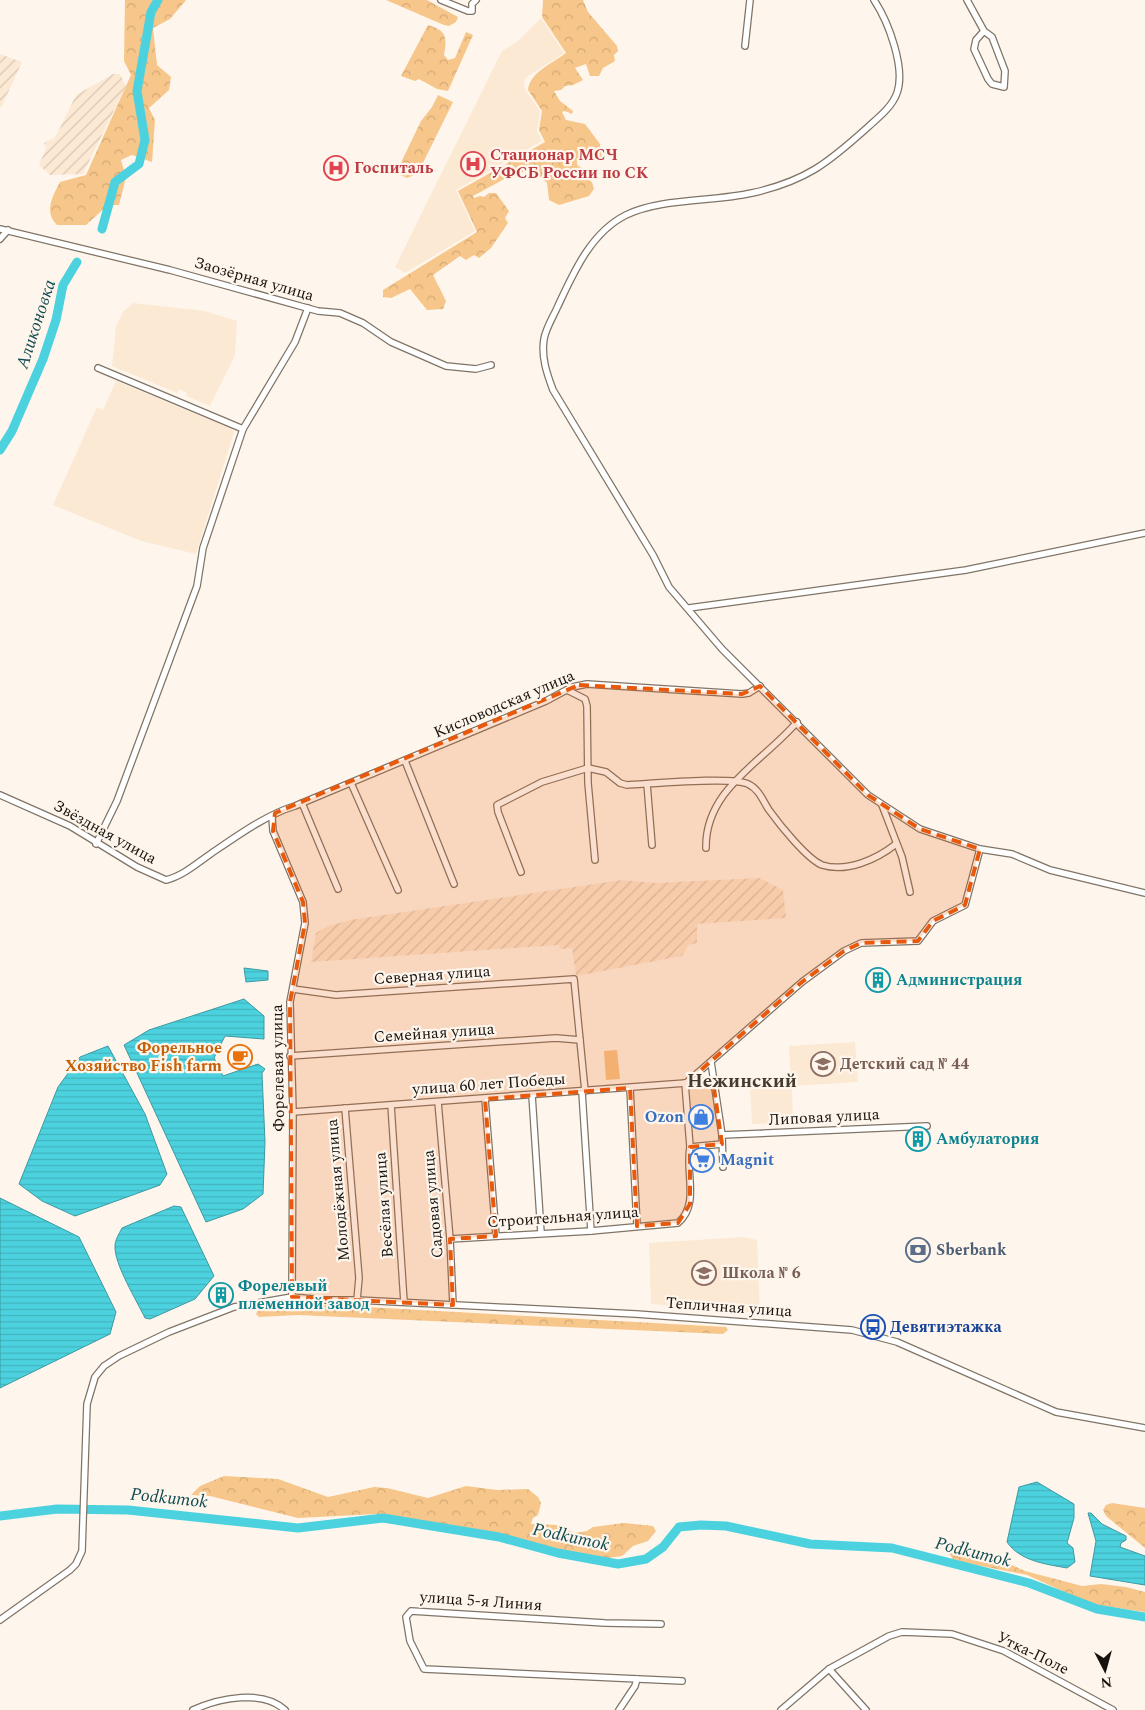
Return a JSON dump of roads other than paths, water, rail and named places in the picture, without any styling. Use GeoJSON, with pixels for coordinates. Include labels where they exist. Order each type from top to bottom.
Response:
{"type":"FeatureCollection","features":[{"type":"Feature","properties":{"kind":"street"},"geometry":{"type":"LineString","coordinates":[[441,0],[472,11],[472,4],[476,0]]}},
{"type":"Feature","properties":{"kind":"street"},"geometry":{"type":"LineString","coordinates":[[746,46],[750,0]]}},
{"type":"Feature","properties":{"kind":"street"},"geometry":{"type":"LineString","coordinates":[[874,0],[887,21],[897,62],[898,92],[893,102],[830,161],[795,180],[753,193],[641,208],[624,216],[593,242],[579,264],[544,337],[545,365],[553,390],[653,554],[669,587],[680,602],[689,608],[708,634],[868,795],[920,829],[980,849],[1012,854],[1050,870],[1145,893]]}},
{"type":"Feature","properties":{"kind":"street"},"geometry":{"type":"LineString","coordinates":[[967,0],[984,31],[992,36],[995,43],[1005,71],[1004,87],[992,84],[988,79],[974,49],[976,40],[984,31]]}},
{"type":"Feature","properties":{"kind":"street","name":"Заозёрная улица"},"geometry":{"type":"LineString","coordinates":[[0,229],[162,268],[308,308],[340,313],[363,323],[391,342],[446,366],[476,369],[491,365]]}},
{"type":"Feature","properties":{"kind":"street"},"geometry":{"type":"LineString","coordinates":[[0,239],[8,230]]}},
{"type":"Feature","properties":{"kind":"street"},"geometry":{"type":"LineString","coordinates":[[96,844],[117,801],[197,586],[203,548],[243,429],[295,342],[308,308]]}},
{"type":"Feature","properties":{"kind":"street"},"geometry":{"type":"LineString","coordinates":[[98,368],[243,429]]}},
{"type":"Feature","properties":{"kind":"street"},"geometry":{"type":"LineString","coordinates":[[689,608],[966,570],[1145,533]]}},
{"type":"Feature","properties":{"kind":"street","name":"Кисловодская улица"},"geometry":{"type":"LineString","coordinates":[[272,817],[280,810],[302,803],[405,761],[579,685],[742,694],[749,693],[760,686]]}},
{"type":"Feature","properties":{"kind":"street"},"geometry":{"type":"LineString","coordinates":[[567,690],[585,699],[587,706],[588,768],[596,860]]}},
{"type":"Feature","properties":{"kind":"street"},"geometry":{"type":"LineString","coordinates":[[706,848],[706,832],[709,820],[735,781],[796,722]]}},
{"type":"Feature","properties":{"kind":"street"},"geometry":{"type":"LineString","coordinates":[[405,761],[454,884]]}},
{"type":"Feature","properties":{"kind":"street"},"geometry":{"type":"LineString","coordinates":[[521,872],[497,805],[548,779],[588,768],[606,772],[620,783],[627,785],[735,781],[750,784],[756,789],[770,811],[811,858],[821,864],[839,866],[871,860],[896,844]]}},
{"type":"Feature","properties":{"kind":"street"},"geometry":{"type":"LineString","coordinates":[[351,782],[398,890]]}},
{"type":"Feature","properties":{"kind":"street"},"geometry":{"type":"LineString","coordinates":[[646,784],[652,845]]}},
{"type":"Feature","properties":{"kind":"street","name":"Звёздная улица"},"geometry":{"type":"LineString","coordinates":[[0,795],[70,826],[96,844],[148,873],[166,880],[181,874],[247,830],[272,817]]}},
{"type":"Feature","properties":{"kind":"street"},"geometry":{"type":"LineString","coordinates":[[302,803],[338,889]]}},
{"type":"Feature","properties":{"kind":"street"},"geometry":{"type":"LineString","coordinates":[[882,805],[902,857],[910,892]]}},
{"type":"Feature","properties":{"kind":"street","name":"Форелевая улица"},"geometry":{"type":"LineString","coordinates":[[272,817],[273,831],[303,902],[305,923],[290,1002],[293,1112],[292,1297]]}},
{"type":"Feature","properties":{"kind":"street"},"geometry":{"type":"LineString","coordinates":[[722,1144],[690,1147],[686,1083],[802,982],[844,951],[861,944],[918,941],[933,920],[965,905],[980,849]]}},
{"type":"Feature","properties":{"kind":"street","name":"Северная улица"},"geometry":{"type":"LineString","coordinates":[[293,989],[336,996],[574,979],[580,1040]]}},
{"type":"Feature","properties":{"kind":"street","name":"Семейная улица"},"geometry":{"type":"LineString","coordinates":[[290,1056],[556,1038],[580,1040]]}},
{"type":"Feature","properties":{"kind":"street"},"geometry":{"type":"LineString","coordinates":[[580,1040],[591,1231]]}},
{"type":"Feature","properties":{"kind":"street"},"geometry":{"type":"LineString","coordinates":[[711,1062],[722,1135],[723,1167]]}},
{"type":"Feature","properties":{"kind":"street","name":"улица 60 лет Победы"},"geometry":{"type":"LineString","coordinates":[[293,1112],[532,1096],[713,1081]]}},
{"type":"Feature","properties":{"kind":"street"},"geometry":{"type":"LineString","coordinates":[[630,1088],[637,1226]]}},
{"type":"Feature","properties":{"kind":"street"},"geometry":{"type":"LineString","coordinates":[[532,1096],[541,1233]]}},
{"type":"Feature","properties":{"kind":"street"},"geometry":{"type":"LineString","coordinates":[[485,1098],[496,1236]]}},
{"type":"Feature","properties":{"kind":"street","name":"Садовая улица"},"geometry":{"type":"LineString","coordinates":[[438,1102],[450,1239],[453,1305]]}},
{"type":"Feature","properties":{"kind":"street","name":"Весёлая улица"},"geometry":{"type":"LineString","coordinates":[[391,1105],[404,1302]]}},
{"type":"Feature","properties":{"kind":"street","name":"Молодёжная улица"},"geometry":{"type":"LineString","coordinates":[[345,1108],[359,1278],[357,1300]]}},
{"type":"Feature","properties":{"kind":"street","name":"Липовая улица"},"geometry":{"type":"LineString","coordinates":[[722,1135],[927,1126]]}},
{"type":"Feature","properties":{"kind":"street","name":"Строительная улица"},"geometry":{"type":"LineString","coordinates":[[450,1239],[591,1231],[678,1223],[687,1215],[690,1204],[688,1157],[690,1147]]}},
{"type":"Feature","properties":{"kind":"street","name":"Тепличная улица"},"geometry":{"type":"LineString","coordinates":[[0,1620],[55,1582],[76,1564],[82,1551],[87,1404],[95,1377],[104,1366],[127,1352],[209,1315],[260,1301],[292,1297],[323,1300],[404,1302],[636,1314],[852,1330],[897,1342],[1056,1412],[1145,1428]]}},
{"type":"Feature","properties":{"kind":"street","name":"улица 5-я Линия"},"geometry":{"type":"LineString","coordinates":[[662,1624],[605,1623],[411,1611],[407,1613],[410,1641],[424,1669],[682,1681]]}},
{"type":"Feature","properties":{"kind":"street","name":"Утка-Поле"},"geometry":{"type":"LineString","coordinates":[[781,1710],[829,1669],[890,1636],[902,1632],[952,1634],[1004,1652],[1113,1710]]}},
{"type":"Feature","properties":{"kind":"street"},"geometry":{"type":"LineString","coordinates":[[829,1669],[866,1710]]}},
{"type":"Feature","properties":{"kind":"street"},"geometry":{"type":"LineString","coordinates":[[618,1710],[635,1686],[637,1679]]}},
{"type":"Feature","properties":{"kind":"street"},"geometry":{"type":"LineString","coordinates":[[193,1710],[228,1698],[246,1697],[278,1704],[285,1710]]}},
{"type":"Feature","properties":{"kind":"water"},"geometry":{"type":"Polygon","coordinates":[[[244,968],[268,971],[268,980],[246,982],[244,968]]]}},
{"type":"Feature","properties":{"kind":"water"},"geometry":{"type":"Polygon","coordinates":[[[244,999],[264,1016],[264,1039],[225,1036],[214,1058],[223,1076],[258,1064],[265,1069],[262,1073],[265,1142],[263,1194],[243,1209],[206,1222],[124,1045],[149,1030],[244,999]]]}},
{"type":"Feature","properties":{"kind":"water"},"geometry":{"type":"Polygon","coordinates":[[[108,1046],[145,1114],[167,1174],[160,1185],[75,1216],[42,1201],[19,1184],[58,1087],[80,1057],[108,1046]]]}},
{"type":"Feature","properties":{"kind":"water"},"geometry":{"type":"Polygon","coordinates":[[[0,1198],[79,1237],[116,1312],[110,1334],[0,1388],[0,1198]]]}},
{"type":"Feature","properties":{"kind":"water"},"geometry":{"type":"Polygon","coordinates":[[[174,1206],[181,1207],[214,1276],[195,1299],[150,1319],[145,1318],[118,1262],[116,1242],[122,1228],[174,1206]]]}},
{"type":"Feature","properties":{"kind":"water"},"geometry":{"type":"Polygon","coordinates":[[[1037,1482],[1074,1504],[1074,1518],[1067,1543],[1073,1548],[1075,1562],[1067,1568],[1026,1558],[1007,1542],[1019,1487],[1037,1482]]]}},
{"type":"Feature","properties":{"kind":"water"},"geometry":{"type":"Polygon","coordinates":[[[1088,1513],[1091,1513],[1102,1524],[1126,1536],[1126,1540],[1121,1543],[1120,1547],[1145,1556],[1145,1585],[1090,1576],[1096,1541],[1088,1513]]]}},
{"type":"Feature","properties":{"kind":"waterway","name":"Аликоновка"},"geometry":{"type":"LineString","coordinates":[[102,229],[115,182],[139,164],[145,140],[137,91],[151,12],[158,0]]}},
{"type":"Feature","properties":{"kind":"waterway","name":"Аликоновка"},"geometry":{"type":"LineString","coordinates":[[0,450],[12,431],[43,359],[56,320],[63,285],[77,262]]}},
{"type":"Feature","properties":{"kind":"waterway","name":"Podkumok"},"geometry":{"type":"LineString","coordinates":[[0,1516],[57,1509],[128,1510],[298,1528],[383,1518],[499,1537],[558,1553],[618,1564],[646,1559],[663,1547],[679,1527],[701,1525],[726,1526],[810,1544],[892,1548],[1029,1583],[1097,1609],[1145,1617]]}},
{"type":"Feature","properties":{"kind":"place","name":"Стационар МСЧ УФСБ России по СК"},"geometry":{"type":"Point","coordinates":[473,164]}},
{"type":"Feature","properties":{"kind":"place","name":"Госпиталь"},"geometry":{"type":"Point","coordinates":[336,168]}},
{"type":"Feature","properties":{"kind":"place","name":"Администрация"},"geometry":{"type":"Point","coordinates":[878,980]}},
{"type":"Feature","properties":{"kind":"place","name":"Форельное Хозяйство Fish farm"},"geometry":{"type":"Point","coordinates":[240,1057]}},
{"type":"Feature","properties":{"kind":"place","name":"Детский сад № 44"},"geometry":{"type":"Point","coordinates":[823,1064]}},
{"type":"Feature","properties":{"kind":"place","name":"Ozon"},"geometry":{"type":"Point","coordinates":[701,1117]}},
{"type":"Feature","properties":{"kind":"place","name":"Амбулатория"},"geometry":{"type":"Point","coordinates":[918,1139]}},
{"type":"Feature","properties":{"kind":"place","name":"Magnit"},"geometry":{"type":"Point","coordinates":[702,1160]}},
{"type":"Feature","properties":{"kind":"place","name":"Sberbank"},"geometry":{"type":"Point","coordinates":[918,1250]}},
{"type":"Feature","properties":{"kind":"place","name":"Школа № 6"},"geometry":{"type":"Point","coordinates":[704,1273]}},
{"type":"Feature","properties":{"kind":"place","name":"Форелевый племенной завод"},"geometry":{"type":"Point","coordinates":[221,1295]}},
{"type":"Feature","properties":{"kind":"place","name":"Девятиэтажка"},"geometry":{"type":"Point","coordinates":[873,1327]}},
{"type":"Feature","properties":{"kind":"district","name":"Нежинский"},"geometry":{"type":"Point","coordinates":[742,1081]}}]}
